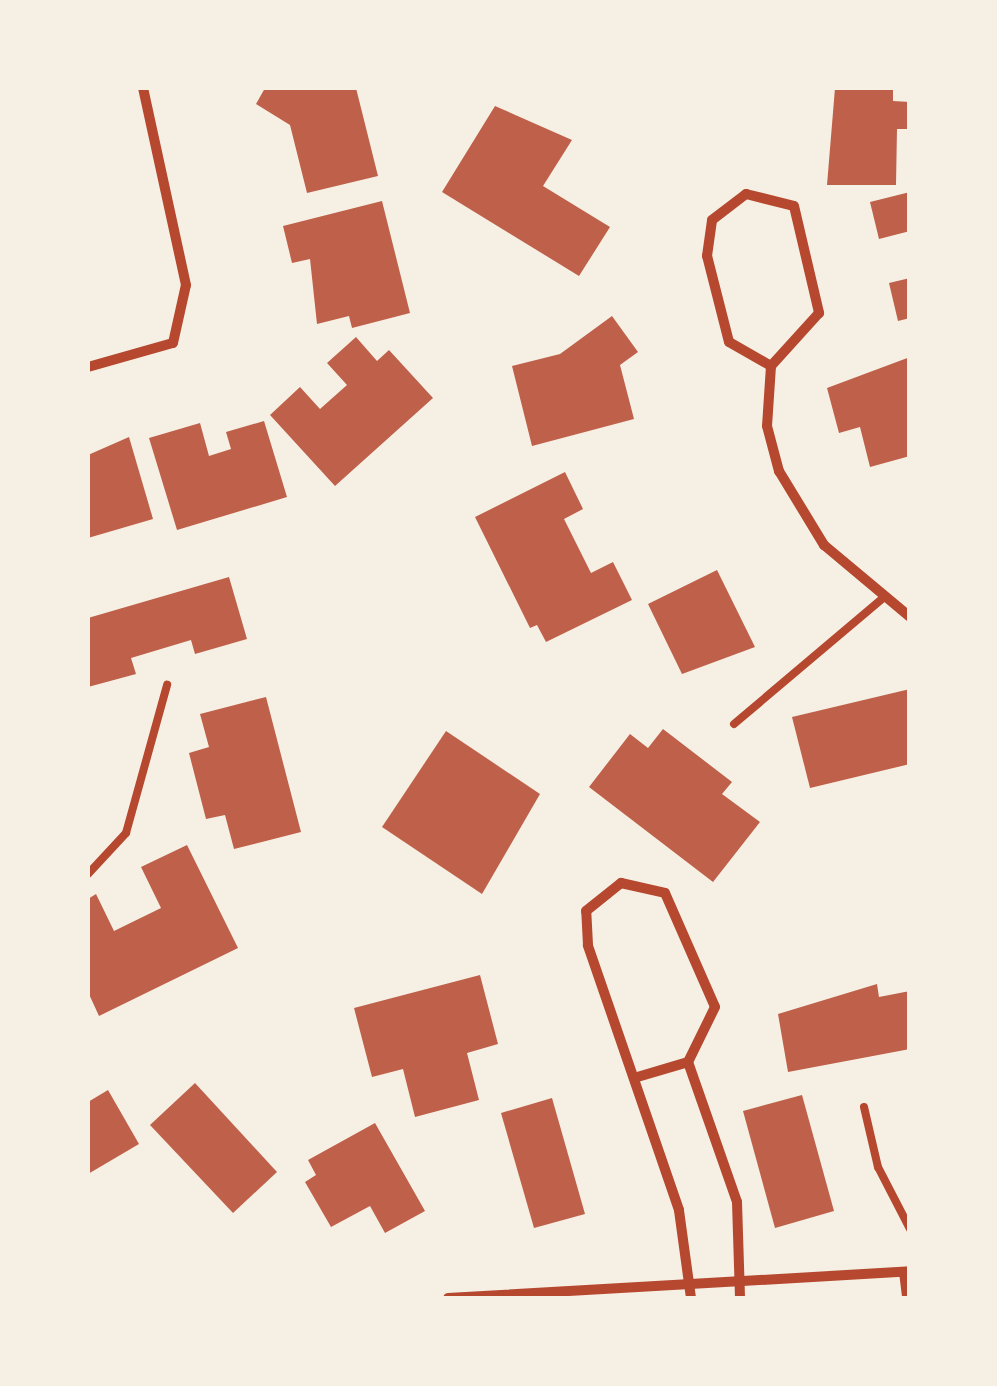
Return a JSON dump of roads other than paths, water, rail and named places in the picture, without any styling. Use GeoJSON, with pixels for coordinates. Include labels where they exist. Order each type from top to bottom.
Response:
{"type":"FeatureCollection","features":[{"type":"Feature","properties":{"kind":"street"},"geometry":{"type":"LineString","coordinates":[[88,367],[173,343],[186,284],[143,88]]}},
{"type":"Feature","properties":{"kind":"street"},"geometry":{"type":"LineString","coordinates":[[771,366],[729,342],[707,256],[712,220],[746,194],[794,206],[819,313],[771,366],[767,426],[779,470],[824,545],[910,617]]}},
{"type":"Feature","properties":{"kind":"street"},"geometry":{"type":"LineString","coordinates":[[691,1292],[680,1210],[588,945],[586,911],[621,883],[665,893],[715,1007],[688,1062],[737,1202],[740,1292]]}},
{"type":"Feature","properties":{"kind":"street"},"geometry":{"type":"LineString","coordinates":[[634,1078],[688,1062]]}},
{"type":"Feature","properties":{"kind":"street"},"geometry":{"type":"LineString","coordinates":[[448,1298],[740,1292],[906,1271]]}},
{"type":"Feature","properties":{"kind":"lane"},"geometry":{"type":"LineString","coordinates":[[734,724],[883,598]]}},
{"type":"Feature","properties":{"kind":"lane"},"geometry":{"type":"LineString","coordinates":[[88,874],[126,833],[167,685]]}},
{"type":"Feature","properties":{"kind":"lane"},"geometry":{"type":"LineString","coordinates":[[864,1108],[878,1167],[910,1229]]}},
{"type":"Feature","properties":{"kind":"lane"},"geometry":{"type":"LineString","coordinates":[[906,1271],[906,1298]]}}]}
